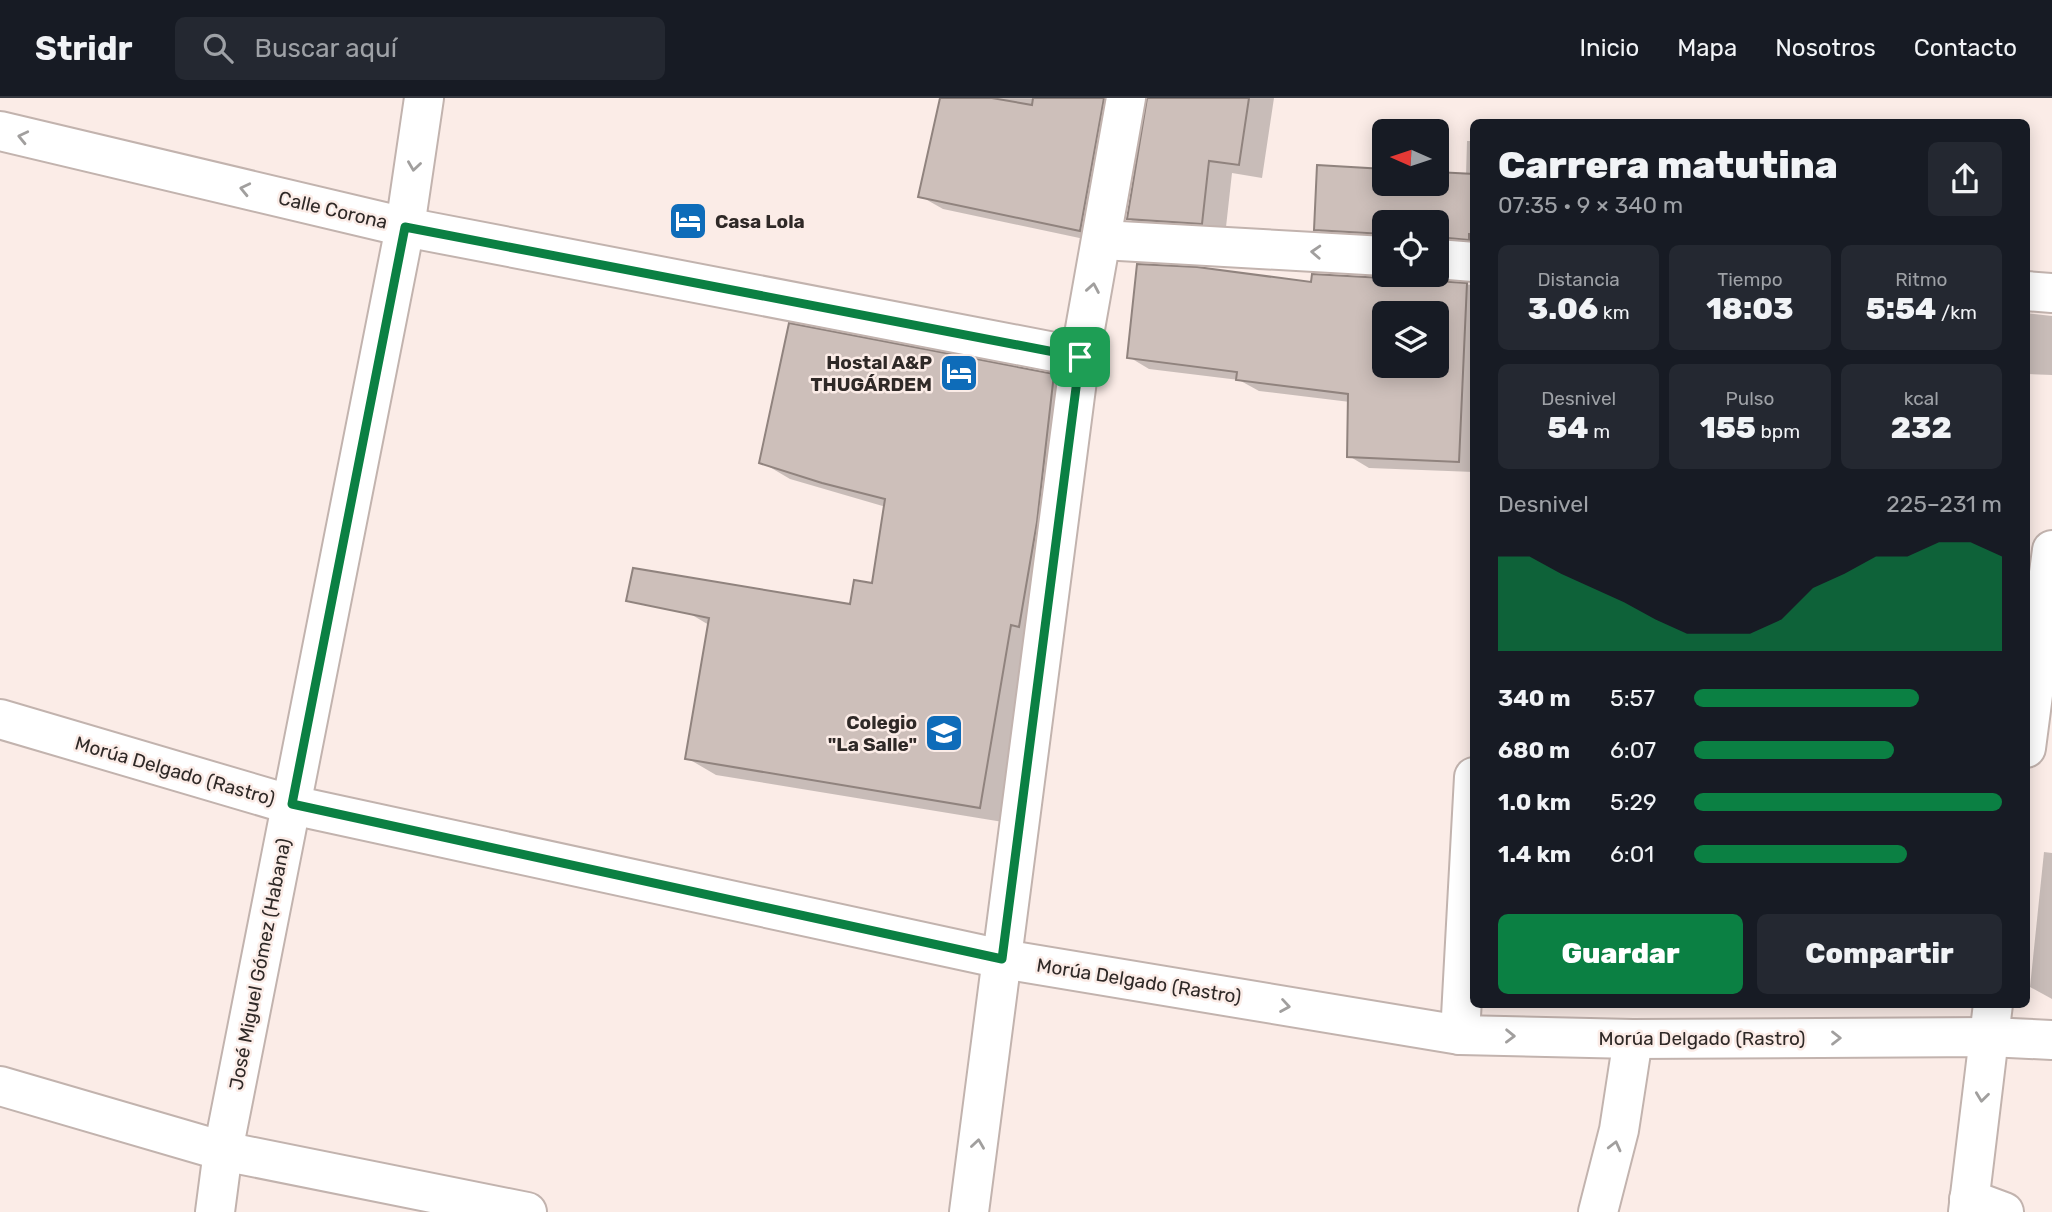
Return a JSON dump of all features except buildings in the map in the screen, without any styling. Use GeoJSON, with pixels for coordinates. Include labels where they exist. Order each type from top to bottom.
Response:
{"type":"FeatureCollection","features":[{"type":"Feature","properties":{"kind":"street","name":"José Miguel Gómez (Habana)"},"geometry":{"type":"LineString","coordinates":[[215,1212],[223,1151],[405,227],[424,98]]}},
{"type":"Feature","properties":{"kind":"street"},"geometry":{"type":"LineString","coordinates":[[969,1212],[1080,357],[1126,98]]}},
{"type":"Feature","properties":{"kind":"street","name":"Calle Corona"},"geometry":{"type":"LineString","coordinates":[[0,131],[405,227],[1080,357]]}},
{"type":"Feature","properties":{"kind":"street"},"geometry":{"type":"LineString","coordinates":[[1102,240],[1372,255]]}},
{"type":"Feature","properties":{"kind":"street"},"geometry":{"type":"LineString","coordinates":[[1449,260],[1470,261]]}},
{"type":"Feature","properties":{"kind":"street"},"geometry":{"type":"LineString","coordinates":[[2030,291],[2052,293]]}},
{"type":"Feature","properties":{"kind":"street"},"geometry":{"type":"LineString","coordinates":[[2030,718],[2052,550]]}},
{"type":"Feature","properties":{"kind":"street","name":"Morúa Delgado (Rastro)"},"geometry":{"type":"LineString","coordinates":[[0,719],[292,804],[1002,959],[1460,1035],[1633,1039],[1991,1021],[2052,1040]]}},
{"type":"Feature","properties":{"kind":"street"},"geometry":{"type":"LineString","coordinates":[[1460,1035],[1470,851]]}},
{"type":"Feature","properties":{"kind":"street"},"geometry":{"type":"LineString","coordinates":[[1991,1021],[1968,1205],[2004,1212]]}},
{"type":"Feature","properties":{"kind":"street"},"geometry":{"type":"LineString","coordinates":[[1598,1212],[1619,1130],[1633,1039]]}},
{"type":"Feature","properties":{"kind":"street"},"geometry":{"type":"LineString","coordinates":[[0,1086],[223,1151],[527,1212]]}},
{"type":"Feature","properties":{"kind":"place","name":"Casa Lola"},"geometry":{"type":"Point","coordinates":[688,221]}},
{"type":"Feature","properties":{"kind":"place","name":"Hostal A&P THUGÁRDEM"},"geometry":{"type":"Point","coordinates":[959,373]}},
{"type":"Feature","properties":{"kind":"place","name":"Colegio \"La Salle\""},"geometry":{"type":"Point","coordinates":[944,733]}},
{"type":"Feature","properties":{"kind":"route"},"geometry":{"type":"LineString","coordinates":[[405,227],[1080,357],[1002,959],[292,804],[405,227]]}}]}
